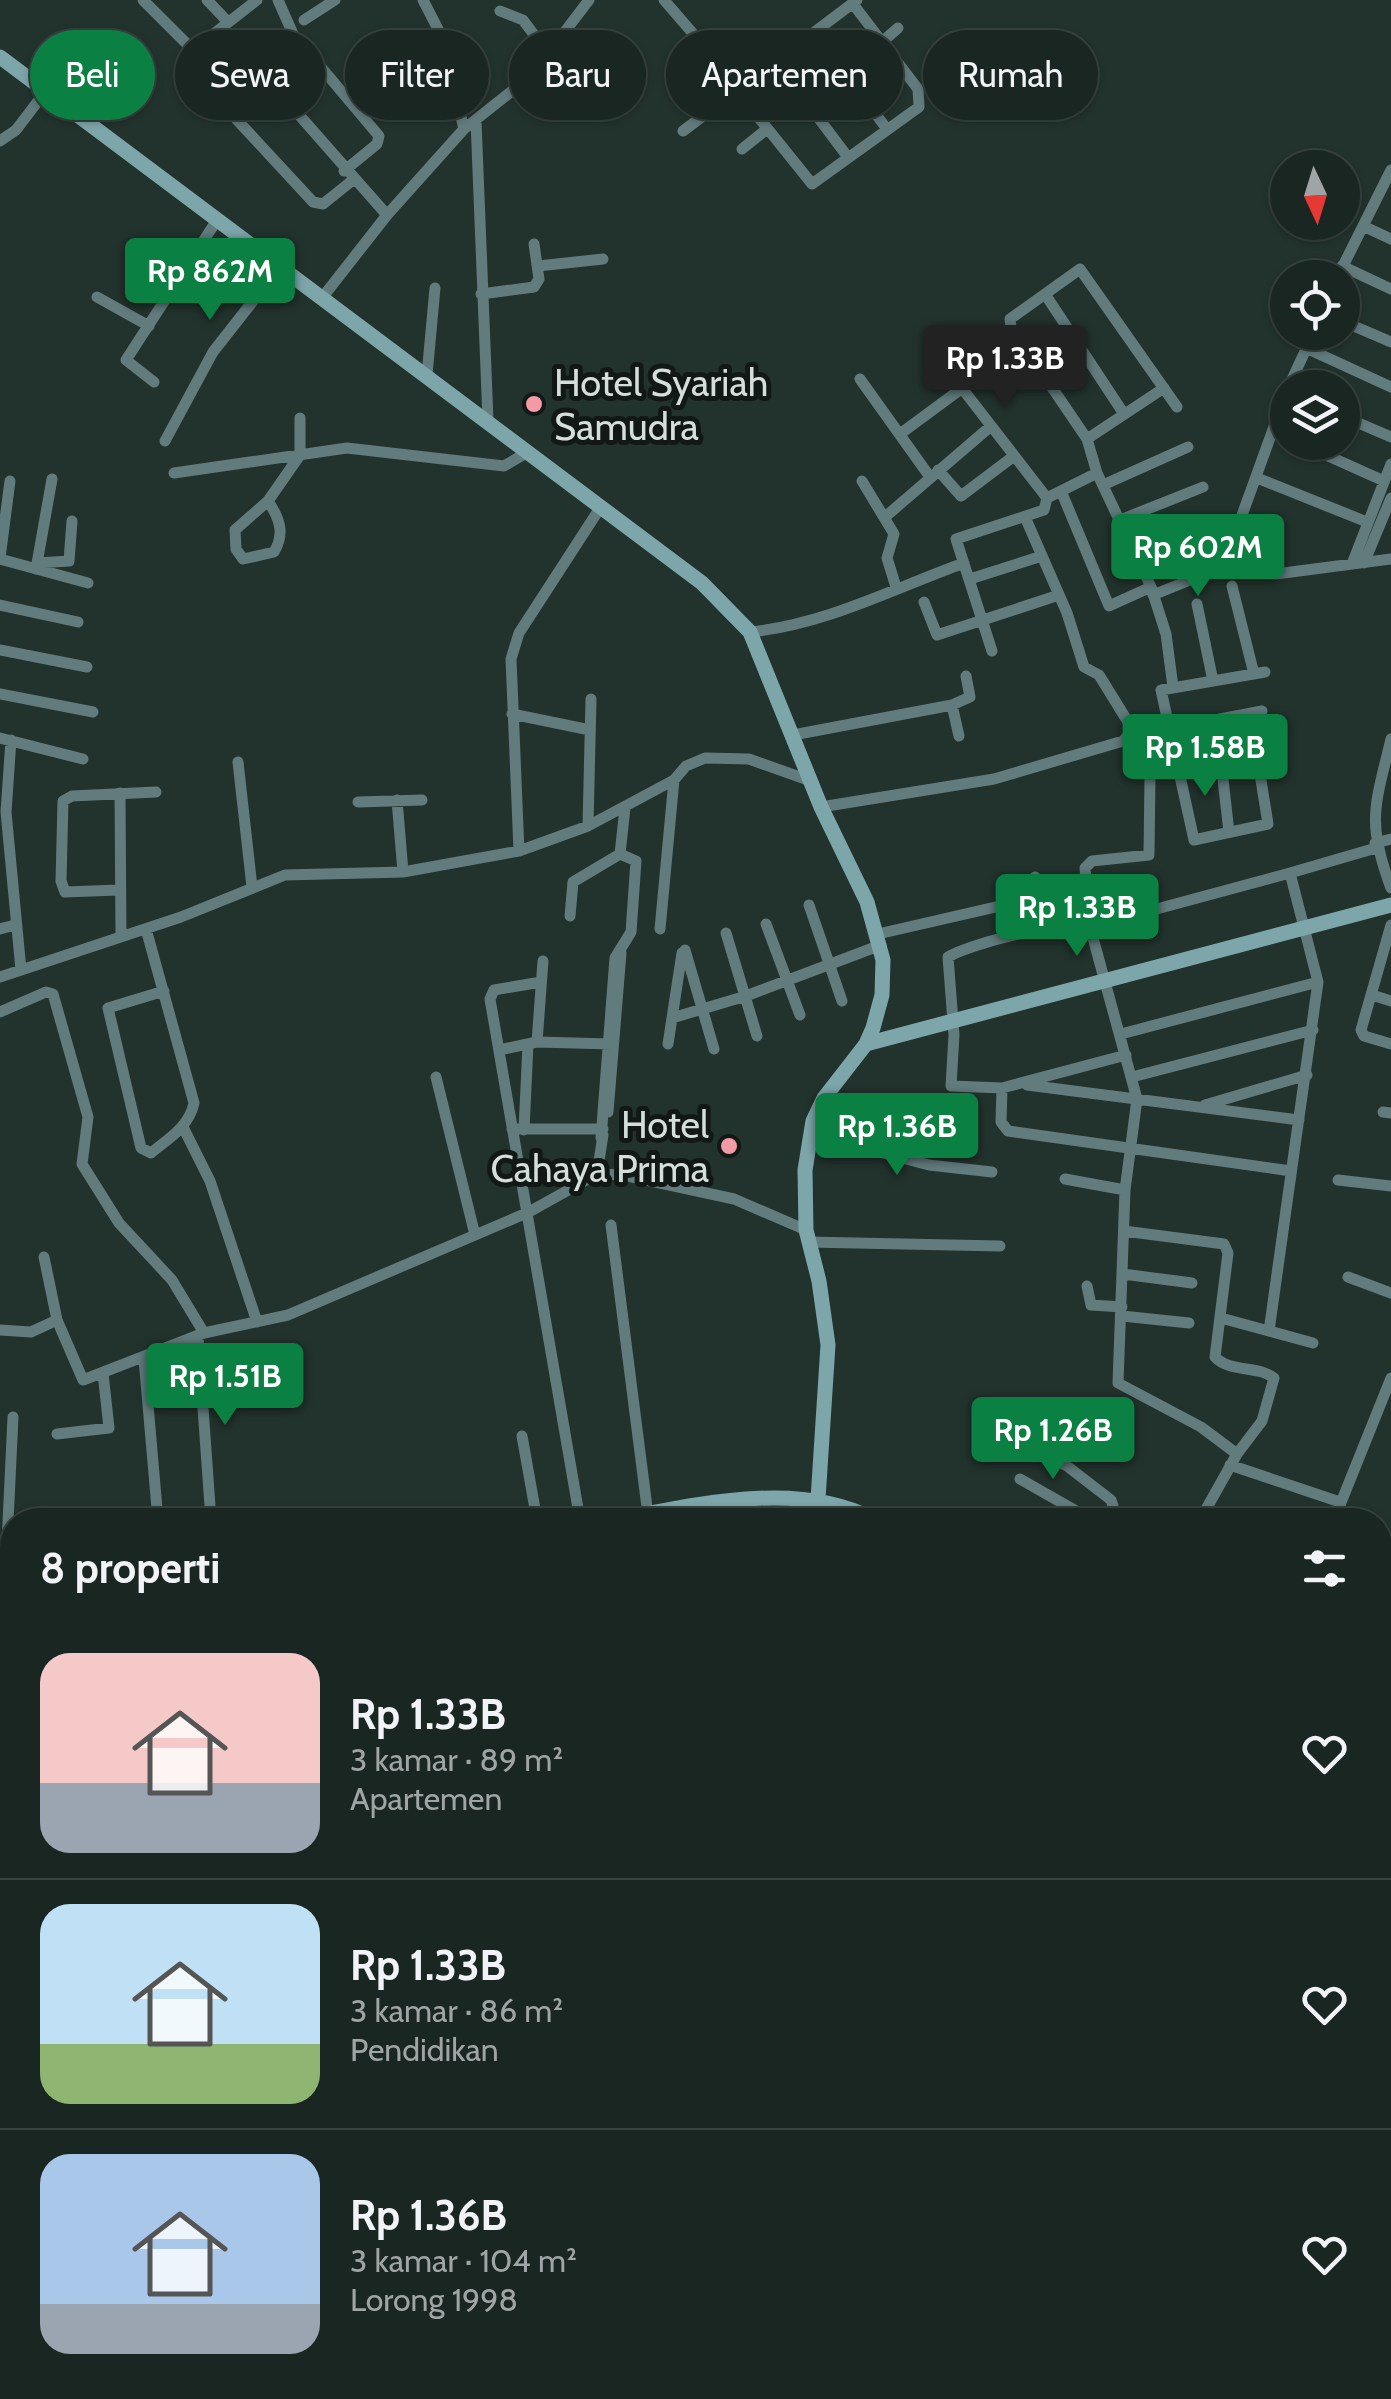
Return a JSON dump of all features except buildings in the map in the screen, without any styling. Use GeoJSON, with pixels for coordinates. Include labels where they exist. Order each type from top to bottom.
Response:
{"type":"FeatureCollection","features":[{"type":"Feature","properties":{"kind":"street"},"geometry":{"type":"LineString","coordinates":[[142,0],[193,50],[228,22],[241,4],[257,0]]}},
{"type":"Feature","properties":{"kind":"street"},"geometry":{"type":"LineString","coordinates":[[207,0],[228,22]]}},
{"type":"Feature","properties":{"kind":"street"},"geometry":{"type":"LineString","coordinates":[[278,0],[291,30]]}},
{"type":"Feature","properties":{"kind":"street"},"geometry":{"type":"LineString","coordinates":[[304,20],[335,0]]}},
{"type":"Feature","properties":{"kind":"street"},"geometry":{"type":"LineString","coordinates":[[424,0],[440,33],[470,125],[488,420]]}},
{"type":"Feature","properties":{"kind":"street"},"geometry":{"type":"LineString","coordinates":[[567,30],[589,0]]}},
{"type":"Feature","properties":{"kind":"street"},"geometry":{"type":"LineString","coordinates":[[664,0],[690,30]]}},
{"type":"Feature","properties":{"kind":"street"},"geometry":{"type":"LineString","coordinates":[[822,30],[855,2],[874,30]]}},
{"type":"Feature","properties":{"kind":"street"},"geometry":{"type":"LineString","coordinates":[[500,11],[523,20],[530,30]]}},
{"type":"Feature","properties":{"kind":"street"},"geometry":{"type":"LineString","coordinates":[[0,56],[30,80]]}},
{"type":"Feature","properties":{"kind":"street"},"geometry":{"type":"LineString","coordinates":[[903,70],[922,96],[919,107],[903,118]]}},
{"type":"Feature","properties":{"kind":"street"},"geometry":{"type":"LineString","coordinates":[[236,120],[312,202],[324,204],[380,136],[325,72]]}},
{"type":"Feature","properties":{"kind":"street"},"geometry":{"type":"LineString","coordinates":[[322,298],[387,216],[470,125],[509,96]]}},
{"type":"Feature","properties":{"kind":"street"},"geometry":{"type":"LineString","coordinates":[[0,141],[16,130],[30,112]]}},
{"type":"Feature","properties":{"kind":"street"},"geometry":{"type":"LineString","coordinates":[[83,120],[702,584],[750,632],[820,807],[880,939],[882,995],[866,1044],[824,1098],[810,1134],[807,1236],[819,1280],[828,1345],[819,1508]]}},
{"type":"Feature","properties":{"kind":"street"},"geometry":{"type":"LineString","coordinates":[[301,120],[387,216]]}},
{"type":"Feature","properties":{"kind":"street"},"geometry":{"type":"LineString","coordinates":[[683,131],[699,120]]}},
{"type":"Feature","properties":{"kind":"street"},"geometry":{"type":"LineString","coordinates":[[760,120],[806,182],[812,184],[900,120]]}},
{"type":"Feature","properties":{"kind":"street"},"geometry":{"type":"LineString","coordinates":[[820,120],[847,156]]}},
{"type":"Feature","properties":{"kind":"street"},"geometry":{"type":"LineString","coordinates":[[880,120],[887,129]]}},
{"type":"Feature","properties":{"kind":"street"},"geometry":{"type":"LineString","coordinates":[[742,149],[767,129]]}},
{"type":"Feature","properties":{"kind":"street"},"geometry":{"type":"LineString","coordinates":[[1346,260],[1386,188],[1391,170]]}},
{"type":"Feature","properties":{"kind":"street"},"geometry":{"type":"LineString","coordinates":[[154,382],[126,360],[217,220]]}},
{"type":"Feature","properties":{"kind":"street"},"geometry":{"type":"LineString","coordinates":[[1363,226],[1391,239]]}},
{"type":"Feature","properties":{"kind":"street"},"geometry":{"type":"LineString","coordinates":[[482,294],[531,288],[538,279],[534,244]]}},
{"type":"Feature","properties":{"kind":"street"},"geometry":{"type":"LineString","coordinates":[[538,266],[603,259]]}},
{"type":"Feature","properties":{"kind":"street"},"geometry":{"type":"LineString","coordinates":[[165,442],[213,352],[278,268]]}},
{"type":"Feature","properties":{"kind":"street"},"geometry":{"type":"LineString","coordinates":[[1174,687],[1166,634],[1152,591],[1100,479],[1087,440],[1009,324],[1072,272],[1085,272],[1177,407]]}},
{"type":"Feature","properties":{"kind":"street"},"geometry":{"type":"LineString","coordinates":[[1360,279],[1391,289]]}},
{"type":"Feature","properties":{"kind":"street"},"geometry":{"type":"LineString","coordinates":[[427,375],[435,288]]}},
{"type":"Feature","properties":{"kind":"street"},"geometry":{"type":"LineString","coordinates":[[1044,294],[1124,414]]}},
{"type":"Feature","properties":{"kind":"street"},"geometry":{"type":"LineString","coordinates":[[97,296],[149,326]]}},
{"type":"Feature","properties":{"kind":"street"},"geometry":{"type":"LineString","coordinates":[[1360,329],[1391,342]]}},
{"type":"Feature","properties":{"kind":"street"},"geometry":{"type":"LineString","coordinates":[[930,347],[1046,498],[1044,510],[956,539],[992,651]]}},
{"type":"Feature","properties":{"kind":"street"},"geometry":{"type":"LineString","coordinates":[[1310,350],[1391,387]]}},
{"type":"Feature","properties":{"kind":"street"},"geometry":{"type":"LineString","coordinates":[[860,379],[934,474],[960,496],[1014,456]]}},
{"type":"Feature","properties":{"kind":"street"},"geometry":{"type":"LineString","coordinates":[[1087,440],[1164,388]]}},
{"type":"Feature","properties":{"kind":"street"},"geometry":{"type":"LineString","coordinates":[[900,434],[961,389]]}},
{"type":"Feature","properties":{"kind":"street"},"geometry":{"type":"LineString","coordinates":[[268,501],[280,525],[281,540],[274,552],[243,559],[236,550],[235,530],[268,501],[300,455],[300,418]]}},
{"type":"Feature","properties":{"kind":"street"},"geometry":{"type":"LineString","coordinates":[[1360,424],[1391,437]]}},
{"type":"Feature","properties":{"kind":"street"},"geometry":{"type":"LineString","coordinates":[[885,518],[991,426]]}},
{"type":"Feature","properties":{"kind":"street"},"geometry":{"type":"LineString","coordinates":[[1270,439],[1237,527],[1273,572],[1391,560]]}},
{"type":"Feature","properties":{"kind":"street"},"geometry":{"type":"LineString","coordinates":[[1046,498],[1188,447]]}},
{"type":"Feature","properties":{"kind":"street"},"geometry":{"type":"LineString","coordinates":[[174,473],[347,448],[504,466],[528,452]]}},
{"type":"Feature","properties":{"kind":"street"},"geometry":{"type":"LineString","coordinates":[[1337,460],[1384,481]]}},
{"type":"Feature","properties":{"kind":"street"},"geometry":{"type":"LineString","coordinates":[[1358,564],[1367,522],[1391,464]]}},
{"type":"Feature","properties":{"kind":"street"},"geometry":{"type":"LineString","coordinates":[[1258,478],[1367,522]]}},
{"type":"Feature","properties":{"kind":"street"},"geometry":{"type":"LineString","coordinates":[[37,566],[52,479]]}},
{"type":"Feature","properties":{"kind":"street"},"geometry":{"type":"LineString","coordinates":[[862,481],[894,534],[888,558],[896,588]]}},
{"type":"Feature","properties":{"kind":"street"},"geometry":{"type":"LineString","coordinates":[[10,482],[0,558],[88,583]]}},
{"type":"Feature","properties":{"kind":"street"},"geometry":{"type":"LineString","coordinates":[[1120,520],[1203,486]]}},
{"type":"Feature","properties":{"kind":"street"},"geometry":{"type":"LineString","coordinates":[[1061,492],[1108,606],[1226,565]]}},
{"type":"Feature","properties":{"kind":"street"},"geometry":{"type":"LineString","coordinates":[[1358,564],[1390,503]]}},
{"type":"Feature","properties":{"kind":"street"},"geometry":{"type":"LineString","coordinates":[[519,851],[510,668],[519,634],[600,508]]}},
{"type":"Feature","properties":{"kind":"street"},"geometry":{"type":"LineString","coordinates":[[1025,517],[1059,595],[1084,667],[1099,675],[1132,730]]}},
{"type":"Feature","properties":{"kind":"street"},"geometry":{"type":"LineString","coordinates":[[37,566],[69,561],[72,521]]}},
{"type":"Feature","properties":{"kind":"street"},"geometry":{"type":"LineString","coordinates":[[1138,558],[1201,530]]}},
{"type":"Feature","properties":{"kind":"street"},"geometry":{"type":"LineString","coordinates":[[970,579],[1042,556]]}},
{"type":"Feature","properties":{"kind":"street"},"geometry":{"type":"LineString","coordinates":[[750,632],[798,627],[834,616],[964,562]]}},
{"type":"Feature","properties":{"kind":"street"},"geometry":{"type":"LineString","coordinates":[[1182,769],[1261,754],[1268,824],[1194,840],[1172,725],[1160,692],[1259,673],[1232,586]]}},
{"type":"Feature","properties":{"kind":"street"},"geometry":{"type":"LineString","coordinates":[[924,602],[937,635],[1059,595]]}},
{"type":"Feature","properties":{"kind":"street"},"geometry":{"type":"LineString","coordinates":[[1197,604],[1213,681]]}},
{"type":"Feature","properties":{"kind":"street"},"geometry":{"type":"LineString","coordinates":[[0,605],[78,622]]}},
{"type":"Feature","properties":{"kind":"street"},"geometry":{"type":"LineString","coordinates":[[0,650],[87,667]]}},
{"type":"Feature","properties":{"kind":"street"},"geometry":{"type":"LineString","coordinates":[[793,736],[952,706],[970,697],[966,676]]}},
{"type":"Feature","properties":{"kind":"street"},"geometry":{"type":"LineString","coordinates":[[0,694],[93,712]]}},
{"type":"Feature","properties":{"kind":"street"},"geometry":{"type":"LineString","coordinates":[[588,826],[591,699]]}},
{"type":"Feature","properties":{"kind":"street"},"geometry":{"type":"LineString","coordinates":[[952,706],[959,736]]}},
{"type":"Feature","properties":{"kind":"street"},"geometry":{"type":"LineString","coordinates":[[820,807],[994,780],[1124,741],[1132,730],[1262,711]]}},
{"type":"Feature","properties":{"kind":"street"},"geometry":{"type":"LineString","coordinates":[[512,714],[590,730]]}},
{"type":"Feature","properties":{"kind":"street"},"geometry":{"type":"LineString","coordinates":[[21,970],[6,880],[6,739],[83,759]]}},
{"type":"Feature","properties":{"kind":"street"},"geometry":{"type":"LineString","coordinates":[[1391,739],[1386,783],[1374,820],[1376,846],[1391,888]]}},
{"type":"Feature","properties":{"kind":"street"},"geometry":{"type":"LineString","coordinates":[[0,977],[146,929],[285,875],[403,872],[519,851],[625,808],[674,780],[686,766],[706,758],[749,760],[810,781]]}},
{"type":"Feature","properties":{"kind":"street"},"geometry":{"type":"LineString","coordinates":[[238,762],[252,888]]}},
{"type":"Feature","properties":{"kind":"street"},"geometry":{"type":"LineString","coordinates":[[1222,762],[1229,832]]}},
{"type":"Feature","properties":{"kind":"street"},"geometry":{"type":"LineString","coordinates":[[1150,775],[1149,855],[1087,863],[1090,927],[1137,1100],[1125,1190],[1120,1386],[1201,1427],[1234,1459],[1340,1502]]}},
{"type":"Feature","properties":{"kind":"street"},"geometry":{"type":"LineString","coordinates":[[660,929],[674,780]]}},
{"type":"Feature","properties":{"kind":"street"},"geometry":{"type":"LineString","coordinates":[[118,890],[65,892],[61,881],[62,801],[156,792]]}},
{"type":"Feature","properties":{"kind":"street"},"geometry":{"type":"LineString","coordinates":[[120,794],[121,937]]}},
{"type":"Feature","properties":{"kind":"street"},"geometry":{"type":"LineString","coordinates":[[397,800],[403,872]]}},
{"type":"Feature","properties":{"kind":"street"},"geometry":{"type":"LineString","coordinates":[[358,802],[422,800]]}},
{"type":"Feature","properties":{"kind":"street"},"geometry":{"type":"LineString","coordinates":[[620,854],[625,808]]}},
{"type":"Feature","properties":{"kind":"street"},"geometry":{"type":"LineString","coordinates":[[1126,1055],[1002,1088],[951,1086],[949,954],[1078,924],[1090,927],[1290,874],[1391,839]]}},
{"type":"Feature","properties":{"kind":"street"},"geometry":{"type":"LineString","coordinates":[[570,916],[573,882],[620,854]]}},
{"type":"Feature","properties":{"kind":"street"},"geometry":{"type":"LineString","coordinates":[[597,1174],[620,953],[632,932],[638,871],[636,861],[620,854]]}},
{"type":"Feature","properties":{"kind":"street"},"geometry":{"type":"LineString","coordinates":[[1269,1331],[1318,982],[1290,874]]}},
{"type":"Feature","properties":{"kind":"street"},"geometry":{"type":"LineString","coordinates":[[1034,877],[1047,930]]}},
{"type":"Feature","properties":{"kind":"street"},"geometry":{"type":"LineString","coordinates":[[672,1018],[746,996],[880,939],[1039,897]]}},
{"type":"Feature","properties":{"kind":"street"},"geometry":{"type":"LineString","coordinates":[[809,905],[842,1001]]}},
{"type":"Feature","properties":{"kind":"street"},"geometry":{"type":"LineString","coordinates":[[866,1044],[1391,905]]}},
{"type":"Feature","properties":{"kind":"street"},"geometry":{"type":"LineString","coordinates":[[766,924],[800,1015]]}},
{"type":"Feature","properties":{"kind":"street"},"geometry":{"type":"LineString","coordinates":[[0,929],[15,925]]}},
{"type":"Feature","properties":{"kind":"street"},"geometry":{"type":"LineString","coordinates":[[1391,925],[1387,954],[1362,1033],[1391,1044]]}},
{"type":"Feature","properties":{"kind":"street"},"geometry":{"type":"LineString","coordinates":[[146,929],[164,990],[194,1103],[191,1117],[183,1127],[151,1152],[141,1148],[108,1008],[164,990]]}},
{"type":"Feature","properties":{"kind":"street"},"geometry":{"type":"LineString","coordinates":[[726,933],[757,1036]]}},
{"type":"Feature","properties":{"kind":"street"},"geometry":{"type":"LineString","coordinates":[[668,1044],[684,950],[714,1049]]}},
{"type":"Feature","properties":{"kind":"street"},"geometry":{"type":"LineString","coordinates":[[518,1130],[543,961]]}},
{"type":"Feature","properties":{"kind":"street"},"geometry":{"type":"LineString","coordinates":[[542,982],[490,993],[518,1130],[578,1508]]}},
{"type":"Feature","properties":{"kind":"street"},"geometry":{"type":"LineString","coordinates":[[1121,1034],[1318,982]]}},
{"type":"Feature","properties":{"kind":"street"},"geometry":{"type":"LineString","coordinates":[[0,1012],[46,992],[53,994],[88,1117],[82,1164],[119,1224],[172,1280],[201,1336],[210,1508]]}},
{"type":"Feature","properties":{"kind":"street"},"geometry":{"type":"LineString","coordinates":[[1372,994],[1391,1001]]}},
{"type":"Feature","properties":{"kind":"street"},"geometry":{"type":"LineString","coordinates":[[1132,1078],[1313,1030]]}},
{"type":"Feature","properties":{"kind":"street"},"geometry":{"type":"LineString","coordinates":[[499,1050],[533,1043],[610,1044]]}},
{"type":"Feature","properties":{"kind":"street"},"geometry":{"type":"LineString","coordinates":[[1198,1107],[1307,1075]]}},
{"type":"Feature","properties":{"kind":"street"},"geometry":{"type":"LineString","coordinates":[[436,1077],[475,1235]]}},
{"type":"Feature","properties":{"kind":"street"},"geometry":{"type":"LineString","coordinates":[[1018,1084],[1299,1120]]}},
{"type":"Feature","properties":{"kind":"street"},"geometry":{"type":"LineString","coordinates":[[1002,1088],[1002,1128],[1291,1171]]}},
{"type":"Feature","properties":{"kind":"street"},"geometry":{"type":"LineString","coordinates":[[183,1127],[210,1180],[257,1322]]}},
{"type":"Feature","properties":{"kind":"street"},"geometry":{"type":"LineString","coordinates":[[518,1130],[602,1132]]}},
{"type":"Feature","properties":{"kind":"street"},"geometry":{"type":"LineString","coordinates":[[810,1134],[928,1165],[992,1172]]}},
{"type":"Feature","properties":{"kind":"street"},"geometry":{"type":"LineString","coordinates":[[44,1257],[57,1320],[83,1380],[201,1336],[288,1315],[530,1212],[597,1174],[623,1175],[734,1198],[807,1236],[1000,1246]]}},
{"type":"Feature","properties":{"kind":"street"},"geometry":{"type":"LineString","coordinates":[[1064,1179],[1125,1190]]}},
{"type":"Feature","properties":{"kind":"street"},"geometry":{"type":"LineString","coordinates":[[1338,1180],[1391,1186]]}},
{"type":"Feature","properties":{"kind":"street"},"geometry":{"type":"LineString","coordinates":[[611,1225],[647,1508]]}},
{"type":"Feature","properties":{"kind":"street"},"geometry":{"type":"LineString","coordinates":[[1124,1231],[1224,1244],[1228,1253],[1218,1362],[1274,1378],[1262,1421],[1234,1459],[1207,1508]]}},
{"type":"Feature","properties":{"kind":"street"},"geometry":{"type":"LineString","coordinates":[[1123,1274],[1192,1283]]}},
{"type":"Feature","properties":{"kind":"street"},"geometry":{"type":"LineString","coordinates":[[1348,1277],[1391,1293]]}},
{"type":"Feature","properties":{"kind":"street"},"geometry":{"type":"LineString","coordinates":[[1087,1286],[1091,1304],[1189,1323]]}},
{"type":"Feature","properties":{"kind":"street"},"geometry":{"type":"LineString","coordinates":[[1221,1318],[1312,1343]]}},
{"type":"Feature","properties":{"kind":"street"},"geometry":{"type":"LineString","coordinates":[[0,1330],[32,1332],[57,1320]]}},
{"type":"Feature","properties":{"kind":"street"},"geometry":{"type":"LineString","coordinates":[[144,1360],[157,1508]]}},
{"type":"Feature","properties":{"kind":"street"},"geometry":{"type":"LineString","coordinates":[[58,1434],[109,1428],[104,1372]]}},
{"type":"Feature","properties":{"kind":"street"},"geometry":{"type":"LineString","coordinates":[[1338,1508],[1386,1405],[1391,1378]]}},
{"type":"Feature","properties":{"kind":"street"},"geometry":{"type":"LineString","coordinates":[[10,1508],[14,1417]]}},
{"type":"Feature","properties":{"kind":"street"},"geometry":{"type":"LineString","coordinates":[[522,1436],[535,1508]]}},
{"type":"Feature","properties":{"kind":"street"},"geometry":{"type":"LineString","coordinates":[[1020,1446],[1067,1466],[1111,1500],[1112,1508]]}},
{"type":"Feature","properties":{"kind":"street"},"geometry":{"type":"LineString","coordinates":[[1020,1480],[1070,1508]]}},
{"type":"Feature","properties":{"kind":"street"},"geometry":{"type":"LineString","coordinates":[[689,1508],[724,1502],[818,1500],[853,1508]]}},
{"type":"Feature","properties":{"kind":"place","name":"Hotel Syariah Samudra"},"geometry":{"type":"Point","coordinates":[534,404]}},
{"type":"Feature","properties":{"kind":"place","name":"Hotel Cahaya Prima"},"geometry":{"type":"Point","coordinates":[729,1146]}}]}
